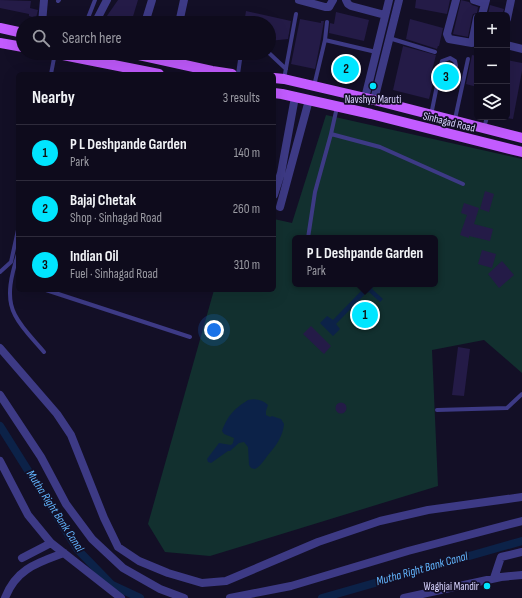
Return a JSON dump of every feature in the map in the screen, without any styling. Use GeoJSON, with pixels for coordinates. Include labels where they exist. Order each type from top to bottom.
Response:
{"type":"FeatureCollection","features":[{"type":"Feature","properties":{"kind":"main road"},"geometry":{"type":"LineString","coordinates":[[0,28],[16,31]]}},
{"type":"Feature","properties":{"kind":"main road"},"geometry":{"type":"LineString","coordinates":[[0,43],[16,46]]}},
{"type":"Feature","properties":{"kind":"main road"},"geometry":{"type":"LineString","coordinates":[[89,60],[149,72]]}},
{"type":"Feature","properties":{"kind":"main road"},"geometry":{"type":"LineString","coordinates":[[175,60],[212,72]]}},
{"type":"Feature","properties":{"kind":"main road","name":"Sinhagad Road"},"geometry":{"type":"LineString","coordinates":[[279,79],[369,99],[454,122],[522,136]]}},
{"type":"Feature","properties":{"kind":"main road","name":"Sinhagad Road"},"geometry":{"type":"LineString","coordinates":[[276,93],[338,106],[522,152]]}},
{"type":"Feature","properties":{"kind":"main road"},"geometry":{"type":"LineString","coordinates":[[366,113],[369,99]]}},
{"type":"Feature","properties":{"kind":"street"},"geometry":{"type":"LineString","coordinates":[[43,16],[44,0]]}},
{"type":"Feature","properties":{"kind":"street"},"geometry":{"type":"LineString","coordinates":[[99,16],[107,0]]}},
{"type":"Feature","properties":{"kind":"street"},"geometry":{"type":"LineString","coordinates":[[147,16],[152,0]]}},
{"type":"Feature","properties":{"kind":"street"},"geometry":{"type":"LineString","coordinates":[[181,16],[184,0]]}},
{"type":"Feature","properties":{"kind":"street"},"geometry":{"type":"LineString","coordinates":[[299,0],[325,7],[329,7],[333,0]]}},
{"type":"Feature","properties":{"kind":"street"},"geometry":{"type":"LineString","coordinates":[[346,0],[351,6],[386,15]]}},
{"type":"Feature","properties":{"kind":"street"},"geometry":{"type":"LineString","coordinates":[[369,99],[376,52],[389,0]]}},
{"type":"Feature","properties":{"kind":"street"},"geometry":{"type":"LineString","coordinates":[[369,99],[390,38],[399,0]]}},
{"type":"Feature","properties":{"kind":"street"},"geometry":{"type":"LineString","coordinates":[[456,0],[447,34],[449,39],[472,43],[474,33]]}},
{"type":"Feature","properties":{"kind":"street"},"geometry":{"type":"LineString","coordinates":[[478,12],[480,0]]}},
{"type":"Feature","properties":{"kind":"street"},"geometry":{"type":"LineString","coordinates":[[480,0],[482,12]]}},
{"type":"Feature","properties":{"kind":"street"},"geometry":{"type":"LineString","coordinates":[[506,12],[510,0]]}},
{"type":"Feature","properties":{"kind":"street"},"geometry":{"type":"LineString","coordinates":[[508,12],[510,0]]}},
{"type":"Feature","properties":{"kind":"street"},"geometry":{"type":"LineString","coordinates":[[510,46],[522,49]]}},
{"type":"Feature","properties":{"kind":"street"},"geometry":{"type":"LineString","coordinates":[[276,188],[295,97]]}},
{"type":"Feature","properties":{"kind":"street"},"geometry":{"type":"LineString","coordinates":[[280,207],[309,100]]}},
{"type":"Feature","properties":{"kind":"street"},"geometry":{"type":"LineString","coordinates":[[0,348],[56,414],[71,435],[104,518],[118,547],[139,561],[161,570],[202,583],[226,581],[318,542],[380,521],[428,510],[522,497]]}},
{"type":"Feature","properties":{"kind":"street"},"geometry":{"type":"LineString","coordinates":[[0,395],[41,457],[66,504],[92,539],[123,568],[160,589],[184,598]]}},
{"type":"Feature","properties":{"kind":"street"},"geometry":{"type":"LineString","coordinates":[[0,462],[28,515],[51,543],[122,598]]}},
{"type":"Feature","properties":{"kind":"street"},"geometry":{"type":"LineString","coordinates":[[230,598],[290,586],[408,551],[522,521]]}},
{"type":"Feature","properties":{"kind":"street"},"geometry":{"type":"LineString","coordinates":[[22,558],[51,543]]}},
{"type":"Feature","properties":{"kind":"street"},"geometry":{"type":"LineString","coordinates":[[494,578],[501,557],[522,552]]}},
{"type":"Feature","properties":{"kind":"street"},"geometry":{"type":"LineString","coordinates":[[5,598],[12,582],[20,574],[44,560],[64,553]]}},
{"type":"Feature","properties":{"kind":"street"},"geometry":{"type":"LineString","coordinates":[[404,598],[494,578],[522,575]]}},
{"type":"Feature","properties":{"kind":"lane"},"geometry":{"type":"LineString","coordinates":[[89,16],[95,0]]}},
{"type":"Feature","properties":{"kind":"lane"},"geometry":{"type":"LineString","coordinates":[[279,79],[286,69],[296,14]]}},
{"type":"Feature","properties":{"kind":"lane"},"geometry":{"type":"LineString","coordinates":[[314,86],[325,40],[327,22]]}},
{"type":"Feature","properties":{"kind":"lane"},"geometry":{"type":"LineString","coordinates":[[390,38],[435,52]]}},
{"type":"Feature","properties":{"kind":"lane"},"geometry":{"type":"LineString","coordinates":[[325,40],[376,52]]}},
{"type":"Feature","properties":{"kind":"lane"},"geometry":{"type":"LineString","coordinates":[[431,116],[442,61],[450,58],[455,60],[456,66]]}},
{"type":"Feature","properties":{"kind":"lane"},"geometry":{"type":"LineString","coordinates":[[454,122],[468,59]]}},
{"type":"Feature","properties":{"kind":"lane"},"geometry":{"type":"LineString","coordinates":[[51,72],[53,60]]}},
{"type":"Feature","properties":{"kind":"lane"},"geometry":{"type":"LineString","coordinates":[[238,72],[240,60]]}},
{"type":"Feature","properties":{"kind":"lane"},"geometry":{"type":"LineString","coordinates":[[276,60],[286,69]]}},
{"type":"Feature","properties":{"kind":"lane"},"geometry":{"type":"LineString","coordinates":[[308,235],[315,192],[338,106]]}},
{"type":"Feature","properties":{"kind":"lane"},"geometry":{"type":"LineString","coordinates":[[484,129],[486,120]]}},
{"type":"Feature","properties":{"kind":"lane"},"geometry":{"type":"LineString","coordinates":[[331,134],[380,147],[463,184]]}},
{"type":"Feature","properties":{"kind":"lane"},"geometry":{"type":"LineString","coordinates":[[0,272],[11,262],[16,239]]}},
{"type":"Feature","properties":{"kind":"lane"},"geometry":{"type":"LineString","coordinates":[[16,262],[10,298],[15,315],[44,352]]}},
{"type":"Feature","properties":{"kind":"lane"},"geometry":{"type":"LineString","coordinates":[[12,279],[16,280]]}},
{"type":"Feature","properties":{"kind":"lane"},"geometry":{"type":"LineString","coordinates":[[52,292],[190,337]]}},
{"type":"Feature","properties":{"kind":"lane"},"geometry":{"type":"LineString","coordinates":[[437,410],[507,408],[522,394]]}},
{"type":"Feature","properties":{"kind":"green space"},"geometry":{"type":"Polygon","coordinates":[[[326,115],[522,159],[522,373],[484,340],[432,350],[438,486],[210,556],[165,552],[148,524],[213,292],[276,292],[276,219],[292,223],[326,115]]]}},
{"type":"Feature","properties":{"kind":"water"},"geometry":{"type":"Polygon","coordinates":[[[362,287],[373,287],[372,289],[383,299],[380,302],[369,292],[367,292],[336,324],[340,329],[333,336],[320,323],[327,316],[333,320],[363,289],[362,287]]]}},
{"type":"Feature","properties":{"kind":"water"},"geometry":{"type":"Polygon","coordinates":[[[257,399],[264,402],[268,405],[266,415],[281,419],[284,424],[281,437],[261,465],[255,469],[251,468],[249,465],[248,447],[244,442],[239,443],[230,451],[211,463],[208,462],[207,459],[219,443],[231,445],[233,443],[234,438],[224,434],[222,431],[232,413],[248,400],[257,399]]]}},
{"type":"Feature","properties":{"kind":"building"},"geometry":{"type":"Polygon","coordinates":[[[0,0],[31,1],[30,8],[38,10],[36,16],[29,16],[29,14],[0,8],[0,0]]]}},
{"type":"Feature","properties":{"kind":"building"},"geometry":{"type":"Polygon","coordinates":[[[118,0],[138,0],[133,16],[107,16],[118,0]]]}},
{"type":"Feature","properties":{"kind":"building"},"geometry":{"type":"Polygon","coordinates":[[[416,0],[450,0],[447,14],[415,8],[416,0]]]}},
{"type":"Feature","properties":{"kind":"building"},"geometry":{"type":"Polygon","coordinates":[[[461,0],[478,7],[477,12],[474,12],[472,17],[468,37],[453,34],[461,0]]]}},
{"type":"Feature","properties":{"kind":"building"},"geometry":{"type":"Polygon","coordinates":[[[490,5],[504,9],[503,12],[489,12],[490,5]]]}},
{"type":"Feature","properties":{"kind":"building"},"geometry":{"type":"Polygon","coordinates":[[[246,11],[268,16],[245,16],[246,11]]]}},
{"type":"Feature","properties":{"kind":"building"},"geometry":{"type":"Polygon","coordinates":[[[336,12],[369,20],[364,41],[329,33],[330,23],[334,24],[336,12]]]}},
{"type":"Feature","properties":{"kind":"building"},"geometry":{"type":"Polygon","coordinates":[[[276,18],[291,21],[288,39],[276,40],[276,18]]]}},
{"type":"Feature","properties":{"kind":"building"},"geometry":{"type":"Polygon","coordinates":[[[300,19],[321,23],[321,21],[324,21],[315,69],[291,64],[300,19]]]}},
{"type":"Feature","properties":{"kind":"building"},"geometry":{"type":"Polygon","coordinates":[[[410,19],[443,28],[437,49],[406,39],[410,19]]]}},
{"type":"Feature","properties":{"kind":"building"},"geometry":{"type":"Polygon","coordinates":[[[403,46],[436,55],[430,78],[434,79],[429,99],[393,90],[403,46]]]}},
{"type":"Feature","properties":{"kind":"building"},"geometry":{"type":"Polygon","coordinates":[[[472,55],[474,55],[474,86],[466,84],[472,55]]]}},
{"type":"Feature","properties":{"kind":"building"},"geometry":{"type":"Polygon","coordinates":[[[510,61],[522,63],[522,71],[513,119],[510,118],[510,61]]]}},
{"type":"Feature","properties":{"kind":"building"},"geometry":{"type":"Polygon","coordinates":[[[485,191],[494,194],[489,212],[480,209],[485,191]]]}},
{"type":"Feature","properties":{"kind":"building"},"geometry":{"type":"Polygon","coordinates":[[[464,203],[479,208],[474,224],[493,229],[490,241],[460,235],[467,215],[461,213],[464,203]]]}},
{"type":"Feature","properties":{"kind":"building"},"geometry":{"type":"Polygon","coordinates":[[[482,250],[496,254],[492,268],[478,264],[482,250]]]}},
{"type":"Feature","properties":{"kind":"building"},"geometry":{"type":"Polygon","coordinates":[[[502,261],[514,275],[499,288],[488,274],[502,261]]]}},
{"type":"Feature","properties":{"kind":"building"},"geometry":{"type":"Polygon","coordinates":[[[311,326],[331,346],[324,354],[303,334],[311,326]]]}},
{"type":"Feature","properties":{"kind":"building"},"geometry":{"type":"Polygon","coordinates":[[[458,347],[470,349],[464,396],[452,395],[458,347]]]}},
{"type":"Feature","properties":{"kind":"building"},"geometry":{"type":"Polygon","coordinates":[[[339,403],[343,403],[345,404],[345,412],[339,413],[336,410],[336,406],[339,403]]]}},
{"type":"Feature","properties":{"kind":"waterway","name":"Mutha Right Bank Canal"},"geometry":{"type":"LineString","coordinates":[[0,426],[78,550],[112,585],[140,598]]}},
{"type":"Feature","properties":{"kind":"waterway","name":"Mutha Right Bank Canal"},"geometry":{"type":"LineString","coordinates":[[322,598],[522,541]]}},
{"type":"Feature","properties":{"kind":"place","name":"Bajaj Chetak"},"geometry":{"type":"Point","coordinates":[346,69]}},
{"type":"Feature","properties":{"kind":"place","name":"Indian Oil"},"geometry":{"type":"Point","coordinates":[446,77]}},
{"type":"Feature","properties":{"kind":"place","name":"Navshya Maruti"},"geometry":{"type":"Point","coordinates":[373,86]}},
{"type":"Feature","properties":{"kind":"place","name":"P L Deshpande Garden"},"geometry":{"type":"Point","coordinates":[365,315]}},
{"type":"Feature","properties":{"kind":"place","name":"Waghjai Mandir"},"geometry":{"type":"Point","coordinates":[487,586]}}]}
